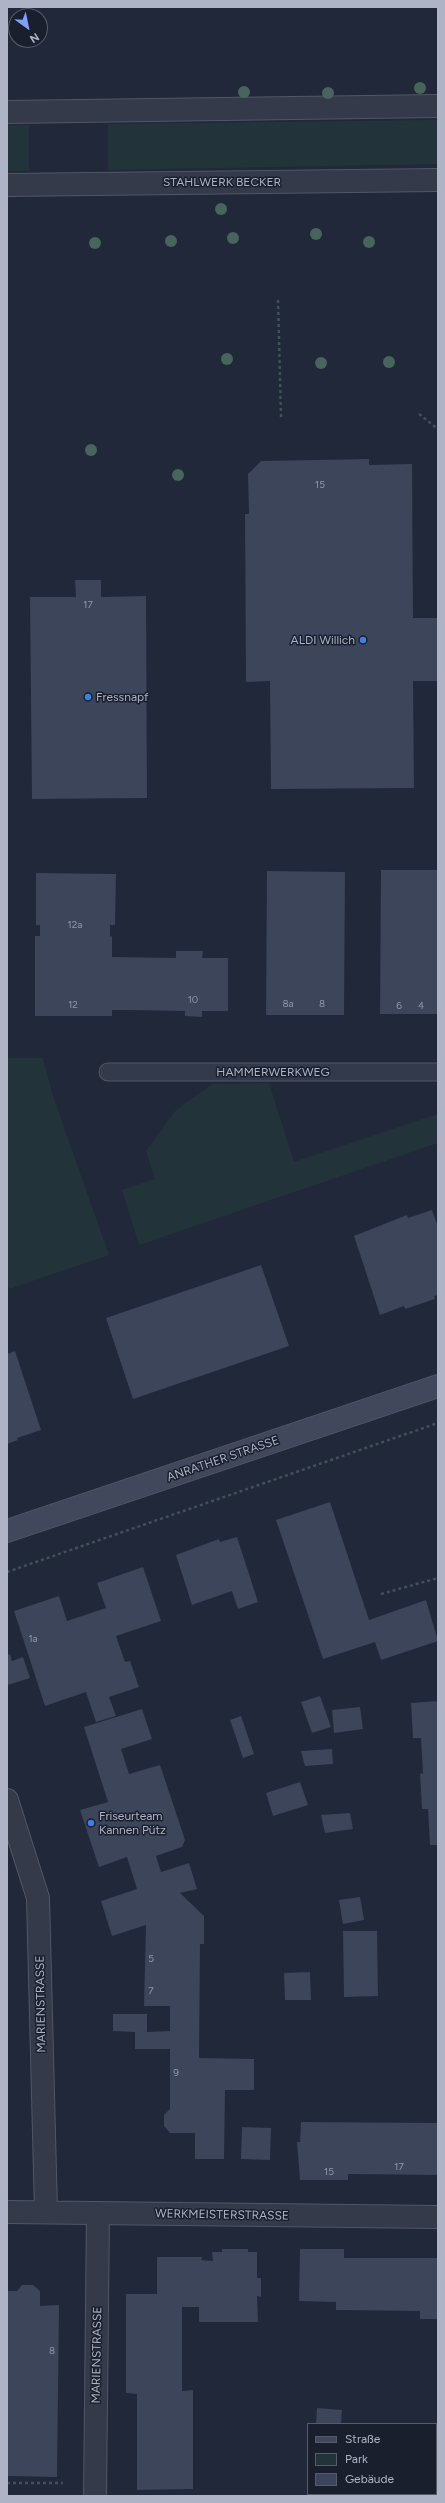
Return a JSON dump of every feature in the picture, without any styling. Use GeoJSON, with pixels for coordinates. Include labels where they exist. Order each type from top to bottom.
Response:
{"type":"FeatureCollection","features":[{"type":"Feature","properties":{"kind":"street"},"geometry":{"type":"LineString","coordinates":[[7,112],[438,106]]}},
{"type":"Feature","properties":{"kind":"street","name":"STAHLWERK BECKER"},"geometry":{"type":"LineString","coordinates":[[7,185],[438,180]]}},
{"type":"Feature","properties":{"kind":"street","name":"ANRATHER STRASSE"},"geometry":{"type":"LineString","coordinates":[[7,1531],[438,1386]]}},
{"type":"Feature","properties":{"kind":"street","name":"MARIENSTRASSE"},"geometry":{"type":"LineString","coordinates":[[7,1800],[38,1898],[46,2212]]}},
{"type":"Feature","properties":{"kind":"street","name":"WERKMEISTERSTRASSE"},"geometry":{"type":"LineString","coordinates":[[7,2212],[438,2217]]}},
{"type":"Feature","properties":{"kind":"street","name":"MARIENSTRASSE"},"geometry":{"type":"LineString","coordinates":[[95,2490],[98,2213]]}},
{"type":"Feature","properties":{"kind":"lane","name":"HAMMERWERKWEG"},"geometry":{"type":"LineString","coordinates":[[108,1072],[438,1072]]}},
{"type":"Feature","properties":{"kind":"path"},"geometry":{"type":"LineString","coordinates":[[278,300],[281,417]]}},
{"type":"Feature","properties":{"kind":"path"},"geometry":{"type":"LineString","coordinates":[[419,414],[438,429]]}},
{"type":"Feature","properties":{"kind":"path"},"geometry":{"type":"LineString","coordinates":[[7,1572],[438,1423]]}},
{"type":"Feature","properties":{"kind":"path"},"geometry":{"type":"LineString","coordinates":[[381,1594],[438,1578]]}},
{"type":"Feature","properties":{"kind":"path"},"geometry":{"type":"LineString","coordinates":[[7,2483],[95,2490]]}},
{"type":"Feature","properties":{"kind":"green space"},"geometry":{"type":"Polygon","coordinates":[[[438,120],[438,164],[108,170],[108,124],[438,120]]]}},
{"type":"Feature","properties":{"kind":"green space"},"geometry":{"type":"Polygon","coordinates":[[[7,125],[29,125],[29,171],[7,171],[7,125]]]}},
{"type":"Feature","properties":{"kind":"green space"},"geometry":{"type":"Polygon","coordinates":[[[7,1058],[43,1058],[53,1096],[109,1255],[9,1289],[7,1283],[7,1058]]]}},
{"type":"Feature","properties":{"kind":"green space"},"geometry":{"type":"Polygon","coordinates":[[[269,1083],[294,1162],[438,1114],[438,1143],[139,1245],[122,1190],[155,1179],[146,1151],[175,1111],[212,1084],[269,1083]]]}},
{"type":"Feature","properties":{"kind":"building"},"geometry":{"type":"Polygon","coordinates":[[[369,459],[369,465],[412,464],[413,618],[438,618],[438,681],[413,681],[414,788],[271,789],[270,681],[246,682],[245,514],[249,514],[248,474],[261,461],[369,459]]]}},
{"type":"Feature","properties":{"kind":"building"},"geometry":{"type":"Polygon","coordinates":[[[75,580],[101,580],[101,597],[146,596],[147,798],[32,799],[30,597],[76,597],[75,580]]]}},
{"type":"Feature","properties":{"kind":"building"},"geometry":{"type":"Polygon","coordinates":[[[381,870],[438,870],[438,1014],[380,1014],[381,870]]]}},
{"type":"Feature","properties":{"kind":"building"},"geometry":{"type":"Polygon","coordinates":[[[267,871],[345,872],[344,1015],[266,1015],[267,871]]]}},
{"type":"Feature","properties":{"kind":"building"},"geometry":{"type":"Polygon","coordinates":[[[36,873],[116,874],[115,925],[110,925],[110,937],[112,936],[112,957],[176,958],[176,951],[203,951],[202,958],[228,958],[228,1011],[202,1011],[202,1017],[185,1016],[185,1011],[132,1010],[112,1010],[112,1016],[35,1016],[35,936],[40,936],[40,925],[36,925],[36,873]]]}},
{"type":"Feature","properties":{"kind":"building"},"geometry":{"type":"Polygon","coordinates":[[[432,1210],[438,1227],[438,1295],[434,1296],[435,1299],[405,1309],[404,1306],[380,1315],[354,1236],[407,1215],[408,1218],[432,1210]]]}},
{"type":"Feature","properties":{"kind":"building"},"geometry":{"type":"Polygon","coordinates":[[[261,1265],[289,1346],[133,1399],[106,1318],[261,1265]]]}},
{"type":"Feature","properties":{"kind":"building"},"geometry":{"type":"Polygon","coordinates":[[[15,1351],[41,1430],[17,1438],[18,1440],[7,1444],[7,1354],[15,1351]]]}},
{"type":"Feature","properties":{"kind":"building"},"geometry":{"type":"Polygon","coordinates":[[[330,1502],[369,1620],[426,1600],[438,1641],[381,1660],[375,1642],[323,1659],[276,1520],[330,1502]]]}},
{"type":"Feature","properties":{"kind":"building"},"geometry":{"type":"Polygon","coordinates":[[[237,1537],[258,1602],[238,1609],[232,1591],[192,1605],[176,1555],[219,1539],[220,1542],[237,1537]]]}},
{"type":"Feature","properties":{"kind":"building"},"geometry":{"type":"Polygon","coordinates":[[[143,1567],[161,1621],[116,1636],[125,1662],[130,1661],[139,1687],[109,1697],[116,1716],[96,1722],[86,1692],[45,1706],[14,1611],[59,1596],[67,1621],[106,1608],[97,1583],[143,1567]]]}},
{"type":"Feature","properties":{"kind":"building"},"geometry":{"type":"Polygon","coordinates":[[[10,1654],[12,1661],[23,1657],[30,1678],[8,1685],[7,1655],[10,1654]]]}},
{"type":"Feature","properties":{"kind":"building"},"geometry":{"type":"Polygon","coordinates":[[[320,1696],[331,1727],[312,1733],[301,1702],[320,1696]]]}},
{"type":"Feature","properties":{"kind":"building"},"geometry":{"type":"Polygon","coordinates":[[[438,1701],[438,1845],[430,1845],[428,1809],[422,1809],[420,1773],[423,1774],[421,1738],[413,1738],[411,1703],[438,1701]]]}},
{"type":"Feature","properties":{"kind":"building"},"geometry":{"type":"Polygon","coordinates":[[[360,1707],[363,1729],[334,1733],[332,1710],[360,1707]]]}},
{"type":"Feature","properties":{"kind":"building"},"geometry":{"type":"Polygon","coordinates":[[[142,1709],[152,1739],[121,1749],[129,1774],[160,1765],[185,1840],[182,1847],[156,1856],[161,1872],[189,1863],[197,1889],[180,1893],[204,1916],[204,1944],[200,1944],[199,2058],[254,2059],[254,2090],[225,2090],[224,2159],[195,2159],[195,2133],[170,2133],[164,2126],[164,2115],[170,2109],[170,2049],[135,2049],[135,2032],[113,2031],[113,2014],[147,2014],[147,2032],[170,2031],[170,2006],[144,2006],[146,1925],[112,1936],[101,1901],[137,1889],[127,1857],[99,1867],[80,1810],[108,1802],[84,1727],[142,1709]]]}},
{"type":"Feature","properties":{"kind":"building"},"geometry":{"type":"Polygon","coordinates":[[[241,1716],[254,1754],[243,1758],[230,1720],[241,1716]]]}},
{"type":"Feature","properties":{"kind":"building"},"geometry":{"type":"Polygon","coordinates":[[[332,1749],[333,1764],[305,1766],[301,1751],[332,1749]]]}},
{"type":"Feature","properties":{"kind":"building"},"geometry":{"type":"Polygon","coordinates":[[[300,1782],[308,1805],[273,1816],[266,1793],[300,1782]]]}},
{"type":"Feature","properties":{"kind":"building"},"geometry":{"type":"Polygon","coordinates":[[[350,1813],[353,1829],[325,1833],[321,1815],[350,1813]]]}},
{"type":"Feature","properties":{"kind":"building"},"geometry":{"type":"Polygon","coordinates":[[[360,1897],[364,1920],[343,1924],[339,1900],[360,1897]]]}},
{"type":"Feature","properties":{"kind":"building"},"geometry":{"type":"Polygon","coordinates":[[[343,1931],[377,1931],[378,1996],[344,1997],[343,1931]]]}},
{"type":"Feature","properties":{"kind":"building"},"geometry":{"type":"Polygon","coordinates":[[[310,1972],[311,2000],[285,2000],[284,1973],[310,1972]]]}},
{"type":"Feature","properties":{"kind":"building"},"geometry":{"type":"Polygon","coordinates":[[[301,2122],[438,2123],[438,2175],[348,2174],[348,2180],[300,2180],[297,2142],[300,2142],[301,2122]]]}},
{"type":"Feature","properties":{"kind":"building"},"geometry":{"type":"Polygon","coordinates":[[[242,2127],[271,2128],[270,2160],[241,2159],[242,2127]]]}},
{"type":"Feature","properties":{"kind":"building"},"geometry":{"type":"Polygon","coordinates":[[[222,2249],[248,2249],[248,2252],[257,2252],[257,2278],[261,2278],[261,2297],[257,2296],[258,2322],[199,2322],[199,2307],[182,2307],[182,2391],[193,2390],[193,2489],[137,2490],[137,2394],[126,2393],[126,2294],[157,2294],[157,2257],[202,2257],[201,2260],[213,2261],[212,2252],[222,2252],[222,2249]]]}},
{"type":"Feature","properties":{"kind":"building"},"geometry":{"type":"Polygon","coordinates":[[[300,2249],[344,2249],[344,2258],[438,2258],[437,2319],[420,2319],[420,2311],[336,2310],[336,2302],[299,2301],[300,2249]]]}},
{"type":"Feature","properties":{"kind":"building"},"geometry":{"type":"Polygon","coordinates":[[[22,2285],[33,2285],[40,2291],[40,2306],[59,2305],[57,2477],[7,2476],[7,2291],[17,2291],[22,2285]]]}},
{"type":"Feature","properties":{"kind":"building"},"geometry":{"type":"Polygon","coordinates":[[[317,2408],[342,2410],[341,2423],[316,2423],[317,2408]]]}},
{"type":"Feature","properties":{"kind":"building"},"geometry":{"type":"Polygon","coordinates":[[[438,2465],[438,2496],[371,2495],[437,2495],[438,2465]]]}},
{"type":"Feature","properties":{"kind":"building"},"geometry":{"type":"Polygon","coordinates":[[[311,2495],[346,2495],[345,2496],[311,2495]]]}},
{"type":"Feature","properties":{"kind":"place","name":"ALDI Willich"},"geometry":{"type":"Point","coordinates":[363,640]}},
{"type":"Feature","properties":{"kind":"place","name":"Fressnapf"},"geometry":{"type":"Point","coordinates":[88,697]}},
{"type":"Feature","properties":{"kind":"place","name":"Friseurteam Kannen Pütz"},"geometry":{"type":"Point","coordinates":[91,1823]}}]}
